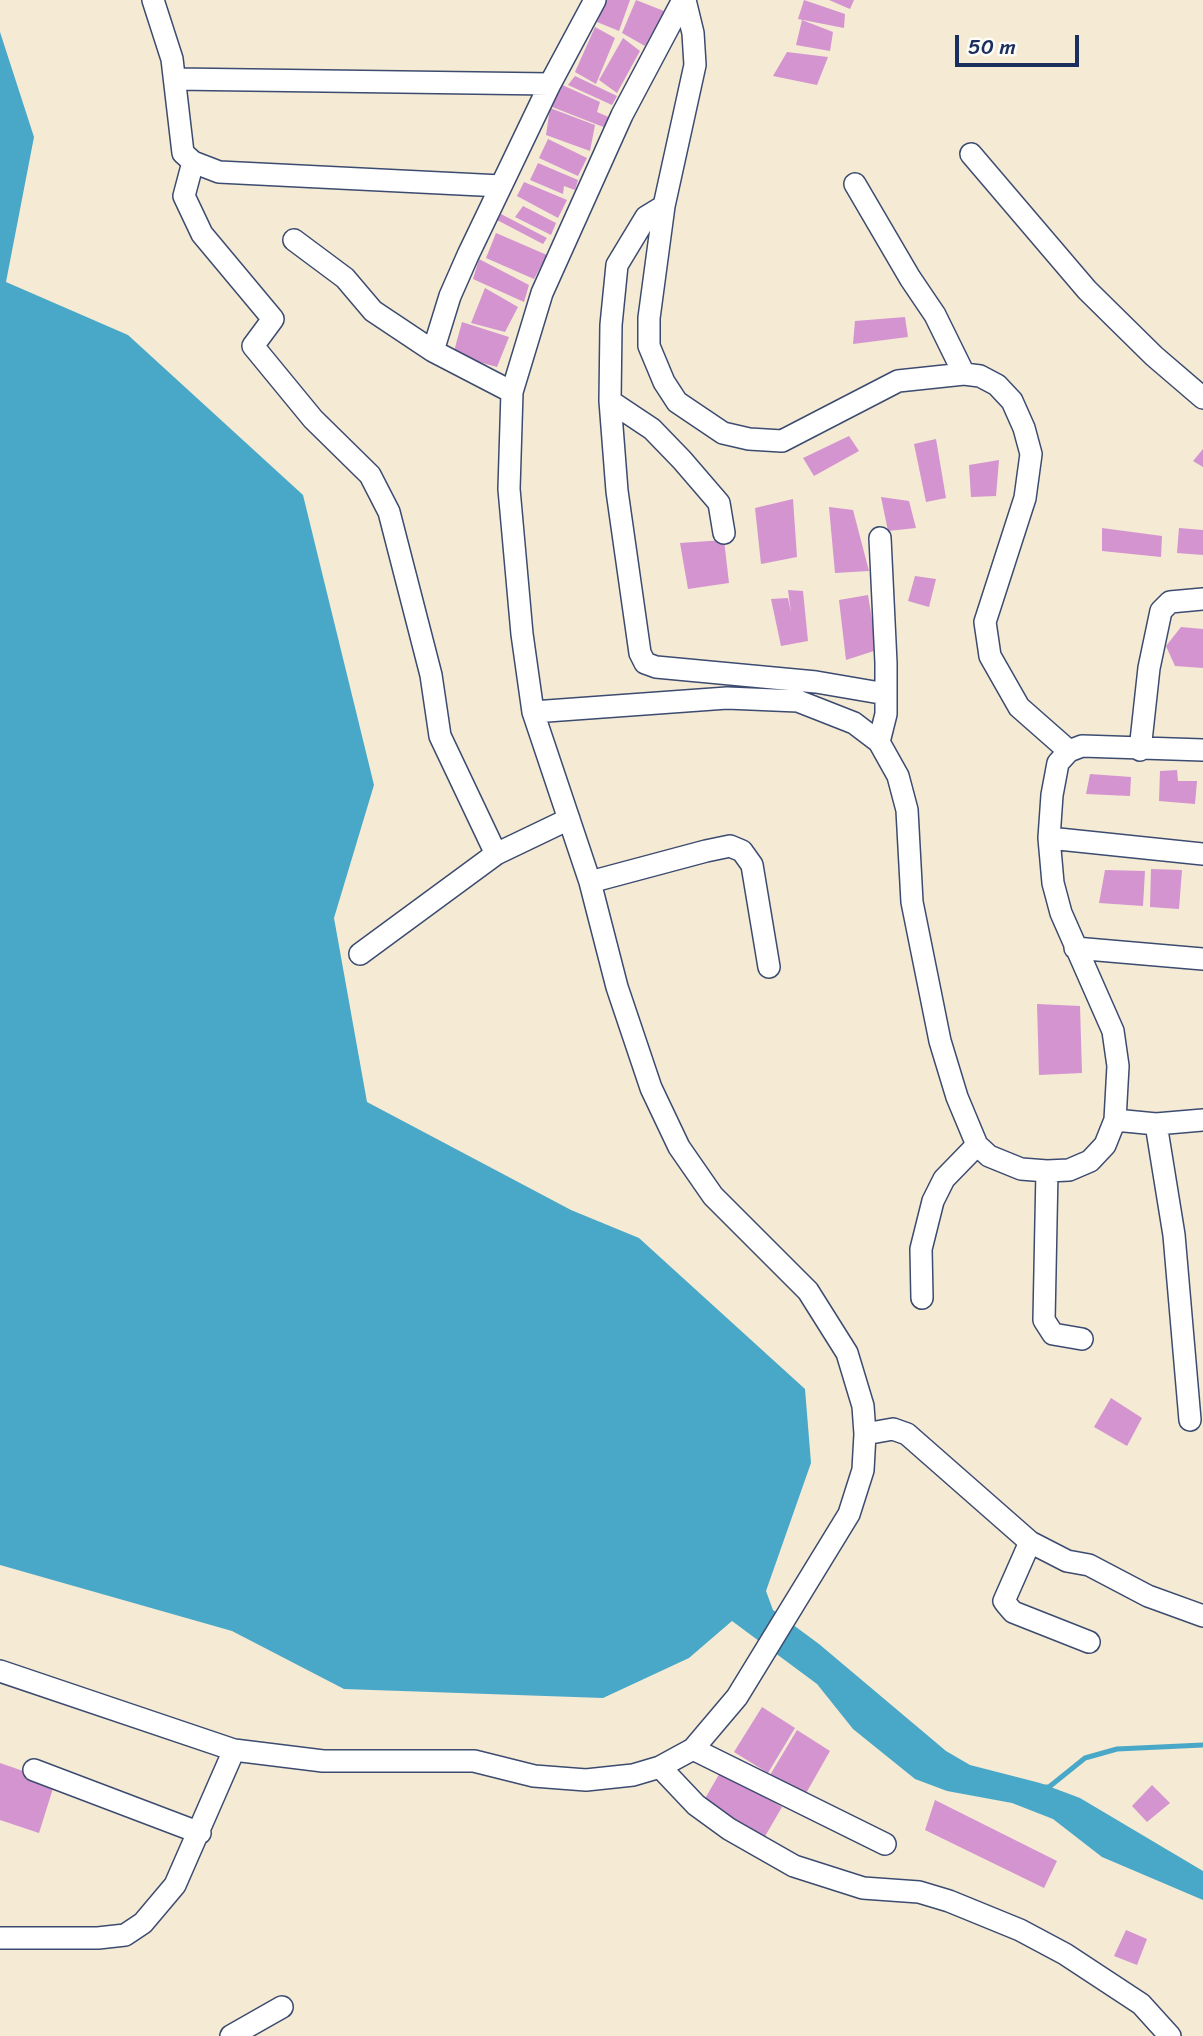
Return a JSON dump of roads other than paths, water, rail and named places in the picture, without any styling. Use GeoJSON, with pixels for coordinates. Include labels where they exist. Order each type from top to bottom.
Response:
{"type":"FeatureCollection","features":[{"type":"Feature","properties":{"kind":"street"},"geometry":{"type":"LineString","coordinates":[[153,0],[165,32],[175,79],[183,153],[193,162],[219,172],[501,186]]}},
{"type":"Feature","properties":{"kind":"street"},"geometry":{"type":"LineString","coordinates":[[433,351],[450,296],[550,84],[595,0]]}},
{"type":"Feature","properties":{"kind":"street"},"geometry":{"type":"LineString","coordinates":[[684,0],[695,65],[664,206],[649,346],[664,382],[677,402],[723,433],[749,439],[782,440],[898,381],[964,374],[980,376],[997,384],[1012,401],[1024,428],[1031,454],[1025,498],[985,622],[990,656],[1018,708],[1069,751]]}},
{"type":"Feature","properties":{"kind":"street"},"geometry":{"type":"LineString","coordinates":[[0,1671],[234,1750],[323,1760],[474,1761],[534,1776],[586,1780],[634,1775],[660,1767],[693,1749],[737,1697],[849,1514],[863,1470],[865,1434],[863,1406],[847,1353],[808,1291],[713,1196],[679,1147],[651,1088],[617,986],[590,882],[533,712],[522,634],[509,489],[512,392],[542,293],[622,116],[684,0]]}},
{"type":"Feature","properties":{"kind":"street"},"geometry":{"type":"LineString","coordinates":[[175,79],[550,84]]}},
{"type":"Feature","properties":{"kind":"street"},"geometry":{"type":"LineString","coordinates":[[971,154],[1087,290],[1154,356],[1203,398]]}},
{"type":"Feature","properties":{"kind":"street"},"geometry":{"type":"LineString","coordinates":[[193,162],[184,196],[202,234],[273,319],[253,346],[313,418],[370,475],[389,512],[431,676],[440,736],[496,854]]}},
{"type":"Feature","properties":{"kind":"street"},"geometry":{"type":"LineString","coordinates":[[855,184],[910,278],[936,315],[964,374]]}},
{"type":"Feature","properties":{"kind":"street"},"geometry":{"type":"LineString","coordinates":[[664,206],[646,217],[617,265],[611,325],[610,401],[630,596],[639,653],[645,663],[656,667],[817,682],[886,694]]}},
{"type":"Feature","properties":{"kind":"street"},"geometry":{"type":"LineString","coordinates":[[294,240],[345,278],[373,311],[433,351],[512,392]]}},
{"type":"Feature","properties":{"kind":"street"},"geometry":{"type":"LineString","coordinates":[[610,401],[652,429],[682,460],[719,503],[724,533]]}},
{"type":"Feature","properties":{"kind":"street"},"geometry":{"type":"LineString","coordinates":[[879,742],[886,714],[880,538]]}},
{"type":"Feature","properties":{"kind":"street"},"geometry":{"type":"LineString","coordinates":[[1140,750],[1149,668],[1161,611],[1170,602],[1203,599]]}},
{"type":"Feature","properties":{"kind":"street"},"geometry":{"type":"LineString","coordinates":[[533,712],[727,698],[798,701],[855,723],[879,742],[898,776],[907,810],[912,902],[927,983],[957,1097],[977,1145],[989,1156],[1021,1169],[1047,1171],[1069,1170],[1090,1161],[1105,1145],[1115,1121],[1118,1066],[1112,1031],[1061,913],[1054,883],[1049,838],[1052,795],[1058,763],[1069,751],[1082,746],[1203,750]]}},
{"type":"Feature","properties":{"kind":"street"},"geometry":{"type":"LineString","coordinates":[[360,954],[496,854],[569,818]]}},
{"type":"Feature","properties":{"kind":"street"},"geometry":{"type":"LineString","coordinates":[[1049,838],[1203,854]]}},
{"type":"Feature","properties":{"kind":"street"},"geometry":{"type":"LineString","coordinates":[[590,882],[730,846],[742,851],[752,865],[769,967]]}},
{"type":"Feature","properties":{"kind":"street"},"geometry":{"type":"LineString","coordinates":[[1075,948],[1203,959]]}},
{"type":"Feature","properties":{"kind":"street"},"geometry":{"type":"LineString","coordinates":[[1115,1121],[1156,1124],[1203,1120]]}},
{"type":"Feature","properties":{"kind":"street"},"geometry":{"type":"LineString","coordinates":[[1156,1124],[1174,1235],[1190,1420]]}},
{"type":"Feature","properties":{"kind":"street"},"geometry":{"type":"LineString","coordinates":[[922,1298],[921,1249],[933,1201],[944,1179],[977,1145]]}},
{"type":"Feature","properties":{"kind":"street"},"geometry":{"type":"LineString","coordinates":[[1047,1171],[1044,1320],[1053,1334],[1082,1339]]}},
{"type":"Feature","properties":{"kind":"street"},"geometry":{"type":"LineString","coordinates":[[865,1434],[893,1429],[907,1434],[1030,1542],[1067,1561],[1090,1565],[1148,1597],[1203,1616]]}},
{"type":"Feature","properties":{"kind":"street"},"geometry":{"type":"LineString","coordinates":[[1030,1542],[1004,1601],[1013,1612],[1089,1642]]}},
{"type":"Feature","properties":{"kind":"street"},"geometry":{"type":"LineString","coordinates":[[693,1749],[885,1844]]}},
{"type":"Feature","properties":{"kind":"street"},"geometry":{"type":"LineString","coordinates":[[0,1938],[98,1938],[125,1935],[158,1909],[175,1885],[200,1833],[234,1750]]}},
{"type":"Feature","properties":{"kind":"street"},"geometry":{"type":"LineString","coordinates":[[660,1767],[696,1805],[729,1829],[794,1866],[863,1888],[919,1892],[949,1901],[1020,1930],[1065,1954],[1132,1997],[1170,2036]]}},
{"type":"Feature","properties":{"kind":"street"},"geometry":{"type":"LineString","coordinates":[[34,1770],[200,1833]]}},
{"type":"Feature","properties":{"kind":"street"},"geometry":{"type":"LineString","coordinates":[[232,2036],[282,2007]]}},
{"type":"Feature","properties":{"kind":"water"},"geometry":{"type":"Polygon","coordinates":[[[0,32],[34,137],[6,282],[128,335],[303,495],[374,785],[334,918],[367,1102],[571,1210],[639,1238],[805,1389],[811,1463],[766,1591],[773,1610],[819,1644],[946,1751],[970,1765],[1040,1783],[1080,1798],[1203,1871],[1203,1900],[1102,1857],[1053,1819],[1012,1803],[947,1791],[915,1779],[853,1729],[817,1684],[732,1621],[689,1658],[603,1698],[344,1689],[232,1631],[0,1565],[0,32]]]}},
{"type":"Feature","properties":{"kind":"waterway"},"geometry":{"type":"LineString","coordinates":[[1043,1787],[1049,1787],[1085,1758],[1117,1749],[1203,1745]]}}]}
